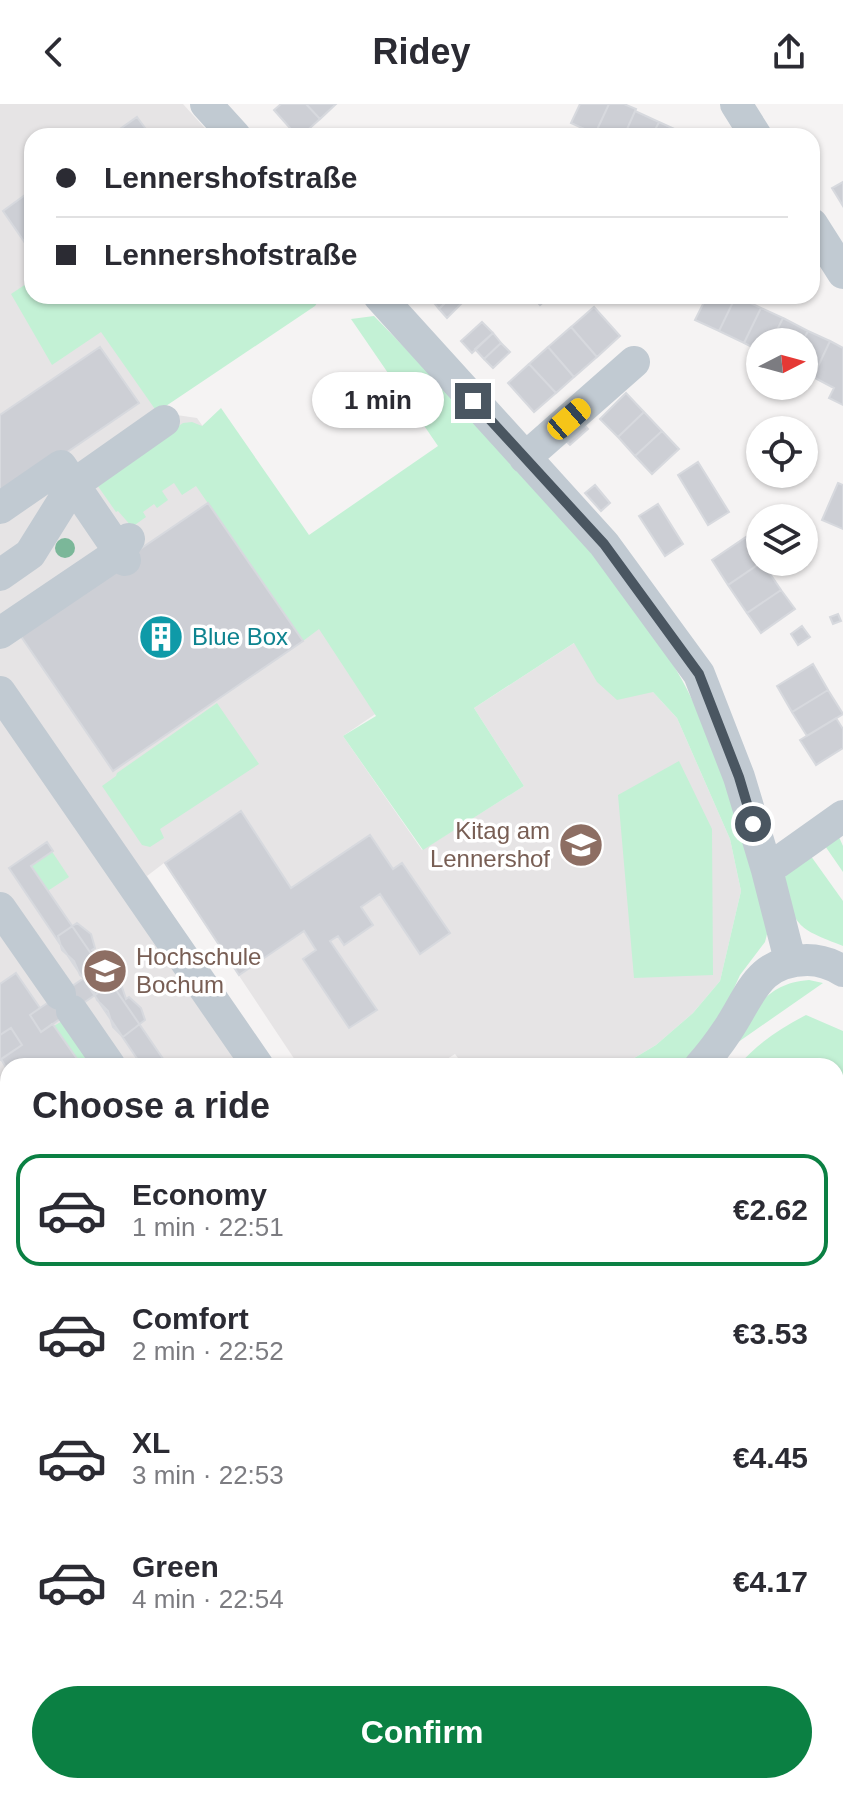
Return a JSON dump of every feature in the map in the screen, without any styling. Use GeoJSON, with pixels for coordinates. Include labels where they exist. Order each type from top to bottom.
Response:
{"type":"FeatureCollection","features":[{"type":"Feature","properties":{"kind":"street"},"geometry":{"type":"LineString","coordinates":[[736,104],[751,128]]}},
{"type":"Feature","properties":{"kind":"street"},"geometry":{"type":"LineString","coordinates":[[213,106],[228,128]]}},
{"type":"Feature","properties":{"kind":"street"},"geometry":{"type":"LineString","coordinates":[[820,237],[843,273]]}},
{"type":"Feature","properties":{"kind":"street"},"geometry":{"type":"LineString","coordinates":[[397,304],[525,458],[604,544],[699,674],[739,777],[790,960]]}},
{"type":"Feature","properties":{"kind":"street"},"geometry":{"type":"LineString","coordinates":[[525,458],[634,362]]}},
{"type":"Feature","properties":{"kind":"street"},"geometry":{"type":"LineString","coordinates":[[0,575],[30,554],[73,485],[164,421]]}},
{"type":"Feature","properties":{"kind":"street"},"geometry":{"type":"LineString","coordinates":[[0,508],[31,482],[61,466],[125,550],[4,632]]}},
{"type":"Feature","properties":{"kind":"street"},"geometry":{"type":"LineString","coordinates":[[0,692],[252,1058]]}},
{"type":"Feature","properties":{"kind":"street"},"geometry":{"type":"LineString","coordinates":[[767,870],[843,816]]}},
{"type":"Feature","properties":{"kind":"street"},"geometry":{"type":"LineString","coordinates":[[0,908],[104,1058]]}},
{"type":"Feature","properties":{"kind":"street"},"geometry":{"type":"LineString","coordinates":[[706,1058],[728,1030],[749,991],[764,974],[790,960],[814,960],[834,965],[843,971]]}},
{"type":"Feature","properties":{"kind":"shaded area"},"geometry":{"type":"Polygon","coordinates":[[[0,104],[183,104],[205,128],[24,128],[24,304],[148,304],[156,412],[197,418],[393,702],[343,736],[422,850],[524,786],[474,708],[605,623],[653,692],[677,718],[730,839],[741,891],[720,981],[693,1013],[656,1045],[634,1058],[458,1058],[455,1054],[449,1058],[294,1058],[164,863],[147,876],[268,1058],[0,1058],[0,104]]]}},
{"type":"Feature","properties":{"kind":"green space"},"geometry":{"type":"Polygon","coordinates":[[[24,285],[24,304],[316,304],[157,412],[101,332],[52,365],[11,294],[24,285]]]}},
{"type":"Feature","properties":{"kind":"green space"},"geometry":{"type":"Polygon","coordinates":[[[374,316],[538,490],[626,594],[665,651],[697,709],[732,801],[769,926],[765,942],[740,975],[720,1019],[687,1058],[634,1058],[656,1045],[693,1013],[720,981],[741,891],[730,839],[677,718],[653,692],[617,700],[597,682],[574,643],[474,708],[524,786],[423,850],[343,736],[376,716],[319,629],[303,641],[196,486],[182,495],[174,483],[162,491],[168,500],[157,508],[154,504],[143,512],[146,517],[132,527],[116,512],[95,482],[183,423],[202,426],[221,408],[309,535],[438,446],[351,319],[374,316]]]}},
{"type":"Feature","properties":{"kind":"green space"},"geometry":{"type":"Polygon","coordinates":[[[217,703],[259,764],[160,829],[164,838],[150,847],[142,845],[102,786],[217,703]]]}},
{"type":"Feature","properties":{"kind":"green space"},"geometry":{"type":"Polygon","coordinates":[[[679,761],[712,829],[713,975],[634,978],[618,795],[679,761]]]}},
{"type":"Feature","properties":{"kind":"green space"},"geometry":{"type":"Polygon","coordinates":[[[838,835],[843,846],[843,872],[823,843],[838,835]]]}},
{"type":"Feature","properties":{"kind":"green space"},"geometry":{"type":"Polygon","coordinates":[[[51,850],[69,877],[43,894],[25,867],[51,850]]]}},
{"type":"Feature","properties":{"kind":"green space"},"geometry":{"type":"Polygon","coordinates":[[[808,852],[843,901],[843,946],[808,930],[791,909],[782,882],[793,864],[808,852]]]}},
{"type":"Feature","properties":{"kind":"green space"},"geometry":{"type":"Polygon","coordinates":[[[809,980],[823,983],[734,1045],[771,993],[781,987],[809,980]]]}},
{"type":"Feature","properties":{"kind":"green space"},"geometry":{"type":"Polygon","coordinates":[[[72,1015],[101,1058],[76,1058],[54,1026],[72,1015]]]}},
{"type":"Feature","properties":{"kind":"green space"},"geometry":{"type":"Polygon","coordinates":[[[806,1015],[843,1031],[843,1058],[746,1058],[806,1015]]]}},
{"type":"Feature","properties":{"kind":"building"},"geometry":{"type":"Polygon","coordinates":[[[281,104],[306,104],[320,119],[310,128],[290,128],[274,110],[281,104]]]}},
{"type":"Feature","properties":{"kind":"building"},"geometry":{"type":"Polygon","coordinates":[[[306,104],[336,104],[320,119],[306,104]]]}},
{"type":"Feature","properties":{"kind":"building"},"geometry":{"type":"Polygon","coordinates":[[[580,104],[609,104],[598,128],[582,128],[571,123],[580,104]]]}},
{"type":"Feature","properties":{"kind":"building"},"geometry":{"type":"Polygon","coordinates":[[[609,104],[624,104],[636,109],[628,128],[598,128],[609,104]]]}},
{"type":"Feature","properties":{"kind":"building"},"geometry":{"type":"Polygon","coordinates":[[[635,111],[659,122],[656,128],[628,128],[635,111]]]}},
{"type":"Feature","properties":{"kind":"building"},"geometry":{"type":"Polygon","coordinates":[[[137,117],[145,128],[121,128],[137,117]]]}},
{"type":"Feature","properties":{"kind":"building"},"geometry":{"type":"Polygon","coordinates":[[[659,122],[672,128],[656,128],[659,122]]]}},
{"type":"Feature","properties":{"kind":"building"},"geometry":{"type":"Polygon","coordinates":[[[843,182],[843,206],[832,188],[843,182]]]}},
{"type":"Feature","properties":{"kind":"building"},"geometry":{"type":"Polygon","coordinates":[[[24,196],[24,241],[3,211],[24,196]]]}},
{"type":"Feature","properties":{"kind":"building"},"geometry":{"type":"Polygon","coordinates":[[[444,304],[461,304],[447,318],[439,309],[444,304]]]}},
{"type":"Feature","properties":{"kind":"building"},"geometry":{"type":"Polygon","coordinates":[[[703,304],[732,304],[719,331],[695,320],[703,304]]]}},
{"type":"Feature","properties":{"kind":"building"},"geometry":{"type":"Polygon","coordinates":[[[732,304],[753,304],[761,308],[751,328],[746,328],[744,343],[719,331],[732,304]]]}},
{"type":"Feature","properties":{"kind":"building"},"geometry":{"type":"Polygon","coordinates":[[[594,307],[620,336],[597,357],[571,327],[594,307]]]}},
{"type":"Feature","properties":{"kind":"building"},"geometry":{"type":"Polygon","coordinates":[[[761,308],[783,318],[778,328],[751,328],[761,308]]]}},
{"type":"Feature","properties":{"kind":"building"},"geometry":{"type":"Polygon","coordinates":[[[783,318],[802,328],[778,328],[783,318]]]}},
{"type":"Feature","properties":{"kind":"building"},"geometry":{"type":"Polygon","coordinates":[[[482,322],[493,333],[472,353],[461,341],[482,322]]]}},
{"type":"Feature","properties":{"kind":"building"},"geometry":{"type":"Polygon","coordinates":[[[571,327],[597,357],[574,377],[548,347],[571,327]]]}},
{"type":"Feature","properties":{"kind":"building"},"geometry":{"type":"Polygon","coordinates":[[[493,333],[501,343],[484,359],[475,349],[493,333]]]}},
{"type":"Feature","properties":{"kind":"building"},"geometry":{"type":"Polygon","coordinates":[[[818,336],[830,341],[818,366],[818,336]]]}},
{"type":"Feature","properties":{"kind":"building"},"geometry":{"type":"Polygon","coordinates":[[[830,341],[843,348],[843,405],[829,398],[834,388],[818,380],[818,366],[830,341]]]}},
{"type":"Feature","properties":{"kind":"building"},"geometry":{"type":"Polygon","coordinates":[[[501,343],[510,352],[493,368],[484,359],[501,343]]]}},
{"type":"Feature","properties":{"kind":"building"},"geometry":{"type":"Polygon","coordinates":[[[100,347],[139,403],[0,498],[0,415],[100,347]]]}},
{"type":"Feature","properties":{"kind":"building"},"geometry":{"type":"Polygon","coordinates":[[[548,347],[574,377],[556,393],[529,364],[548,347]]]}},
{"type":"Feature","properties":{"kind":"building"},"geometry":{"type":"Polygon","coordinates":[[[529,364],[556,393],[534,412],[508,383],[529,364]]]}},
{"type":"Feature","properties":{"kind":"building"},"geometry":{"type":"Polygon","coordinates":[[[626,393],[644,412],[618,437],[600,419],[626,393]]]}},
{"type":"Feature","properties":{"kind":"building"},"geometry":{"type":"Polygon","coordinates":[[[644,412],[662,431],[635,456],[618,437],[644,412]]]}},
{"type":"Feature","properties":{"kind":"building"},"geometry":{"type":"Polygon","coordinates":[[[580,420],[588,429],[570,445],[562,437],[580,420]]]}},
{"type":"Feature","properties":{"kind":"building"},"geometry":{"type":"Polygon","coordinates":[[[662,431],[679,449],[652,474],[635,456],[662,431]]]}},
{"type":"Feature","properties":{"kind":"building"},"geometry":{"type":"Polygon","coordinates":[[[698,462],[729,512],[708,525],[678,475],[698,462]]]}},
{"type":"Feature","properties":{"kind":"building"},"geometry":{"type":"Polygon","coordinates":[[[838,483],[843,485],[843,529],[822,520],[838,483]]]}},
{"type":"Feature","properties":{"kind":"building"},"geometry":{"type":"Polygon","coordinates":[[[595,485],[610,503],[601,511],[585,493],[595,485]]]}},
{"type":"Feature","properties":{"kind":"building","name":"Blue Box"},"geometry":{"type":"Polygon","coordinates":[[[208,503],[303,641],[113,771],[18,632],[208,503]]]}},
{"type":"Feature","properties":{"kind":"building"},"geometry":{"type":"Polygon","coordinates":[[[658,504],[683,544],[665,556],[639,516],[658,504]]]}},
{"type":"Feature","properties":{"kind":"building"},"geometry":{"type":"Polygon","coordinates":[[[746,537],[746,573],[728,585],[712,560],[746,537]]]}},
{"type":"Feature","properties":{"kind":"building"},"geometry":{"type":"Polygon","coordinates":[[[746,573],[746,576],[772,576],[781,590],[747,613],[728,585],[746,573]]]}},
{"type":"Feature","properties":{"kind":"building"},"geometry":{"type":"Polygon","coordinates":[[[781,590],[795,609],[761,633],[747,613],[781,590]]]}},
{"type":"Feature","properties":{"kind":"building"},"geometry":{"type":"Polygon","coordinates":[[[838,614],[841,621],[833,624],[830,617],[838,614]]]}},
{"type":"Feature","properties":{"kind":"building"},"geometry":{"type":"Polygon","coordinates":[[[802,626],[810,637],[798,645],[791,634],[802,626]]]}},
{"type":"Feature","properties":{"kind":"building"},"geometry":{"type":"Polygon","coordinates":[[[813,664],[828,690],[792,712],[777,686],[813,664]]]}},
{"type":"Feature","properties":{"kind":"building"},"geometry":{"type":"Polygon","coordinates":[[[828,690],[843,714],[807,736],[792,712],[828,690]]]}},
{"type":"Feature","properties":{"kind":"building"},"geometry":{"type":"Polygon","coordinates":[[[836,718],[843,729],[843,748],[816,765],[800,740],[836,718]]]}},
{"type":"Feature","properties":{"kind":"building"},"geometry":{"type":"Polygon","coordinates":[[[241,811],[291,888],[370,835],[393,869],[402,863],[450,933],[420,954],[380,894],[361,907],[373,925],[344,945],[338,936],[330,941],[377,1010],[349,1028],[303,959],[316,950],[304,931],[239,975],[165,863],[241,811]]]}},
{"type":"Feature","properties":{"kind":"building"},"geometry":{"type":"Polygon","coordinates":[[[47,842],[53,851],[31,866],[163,1058],[137,1058],[9,868],[47,842]]]}},
{"type":"Feature","properties":{"kind":"building"},"geometry":{"type":"Polygon","coordinates":[[[77,923],[91,934],[95,948],[92,950],[104,960],[108,973],[121,984],[126,999],[129,997],[141,1008],[145,1020],[123,1037],[113,1027],[108,1011],[97,1000],[91,985],[62,950],[58,936],[77,923]]]}},
{"type":"Feature","properties":{"kind":"building"},"geometry":{"type":"Polygon","coordinates":[[[16,973],[40,1008],[30,1015],[41,1032],[52,1024],[76,1058],[2,1058],[22,1045],[11,1028],[0,1035],[0,984],[16,973]]]}},
{"type":"Feature","properties":{"kind":"building"},"geometry":{"type":"Polygon","coordinates":[[[87,976],[98,993],[41,1032],[30,1015],[87,976]]]}},
{"type":"Feature","properties":{"kind":"building"},"geometry":{"type":"Polygon","coordinates":[[[11,1028],[22,1045],[0,1058],[0,1035],[11,1028]]]}},
{"type":"Feature","properties":{"kind":"place","name":"Blue Box"},"geometry":{"type":"Point","coordinates":[161,637]}},
{"type":"Feature","properties":{"kind":"place","name":"Kitag am Lennershof"},"geometry":{"type":"Point","coordinates":[581,845]}},
{"type":"Feature","properties":{"kind":"place","name":"Hochschule Bochum"},"geometry":{"type":"Point","coordinates":[105,971]}},
{"type":"Feature","properties":{"kind":"route"},"geometry":{"type":"LineString","coordinates":[[473,401],[604,544],[699,674],[739,777],[753,824]]}}]}
